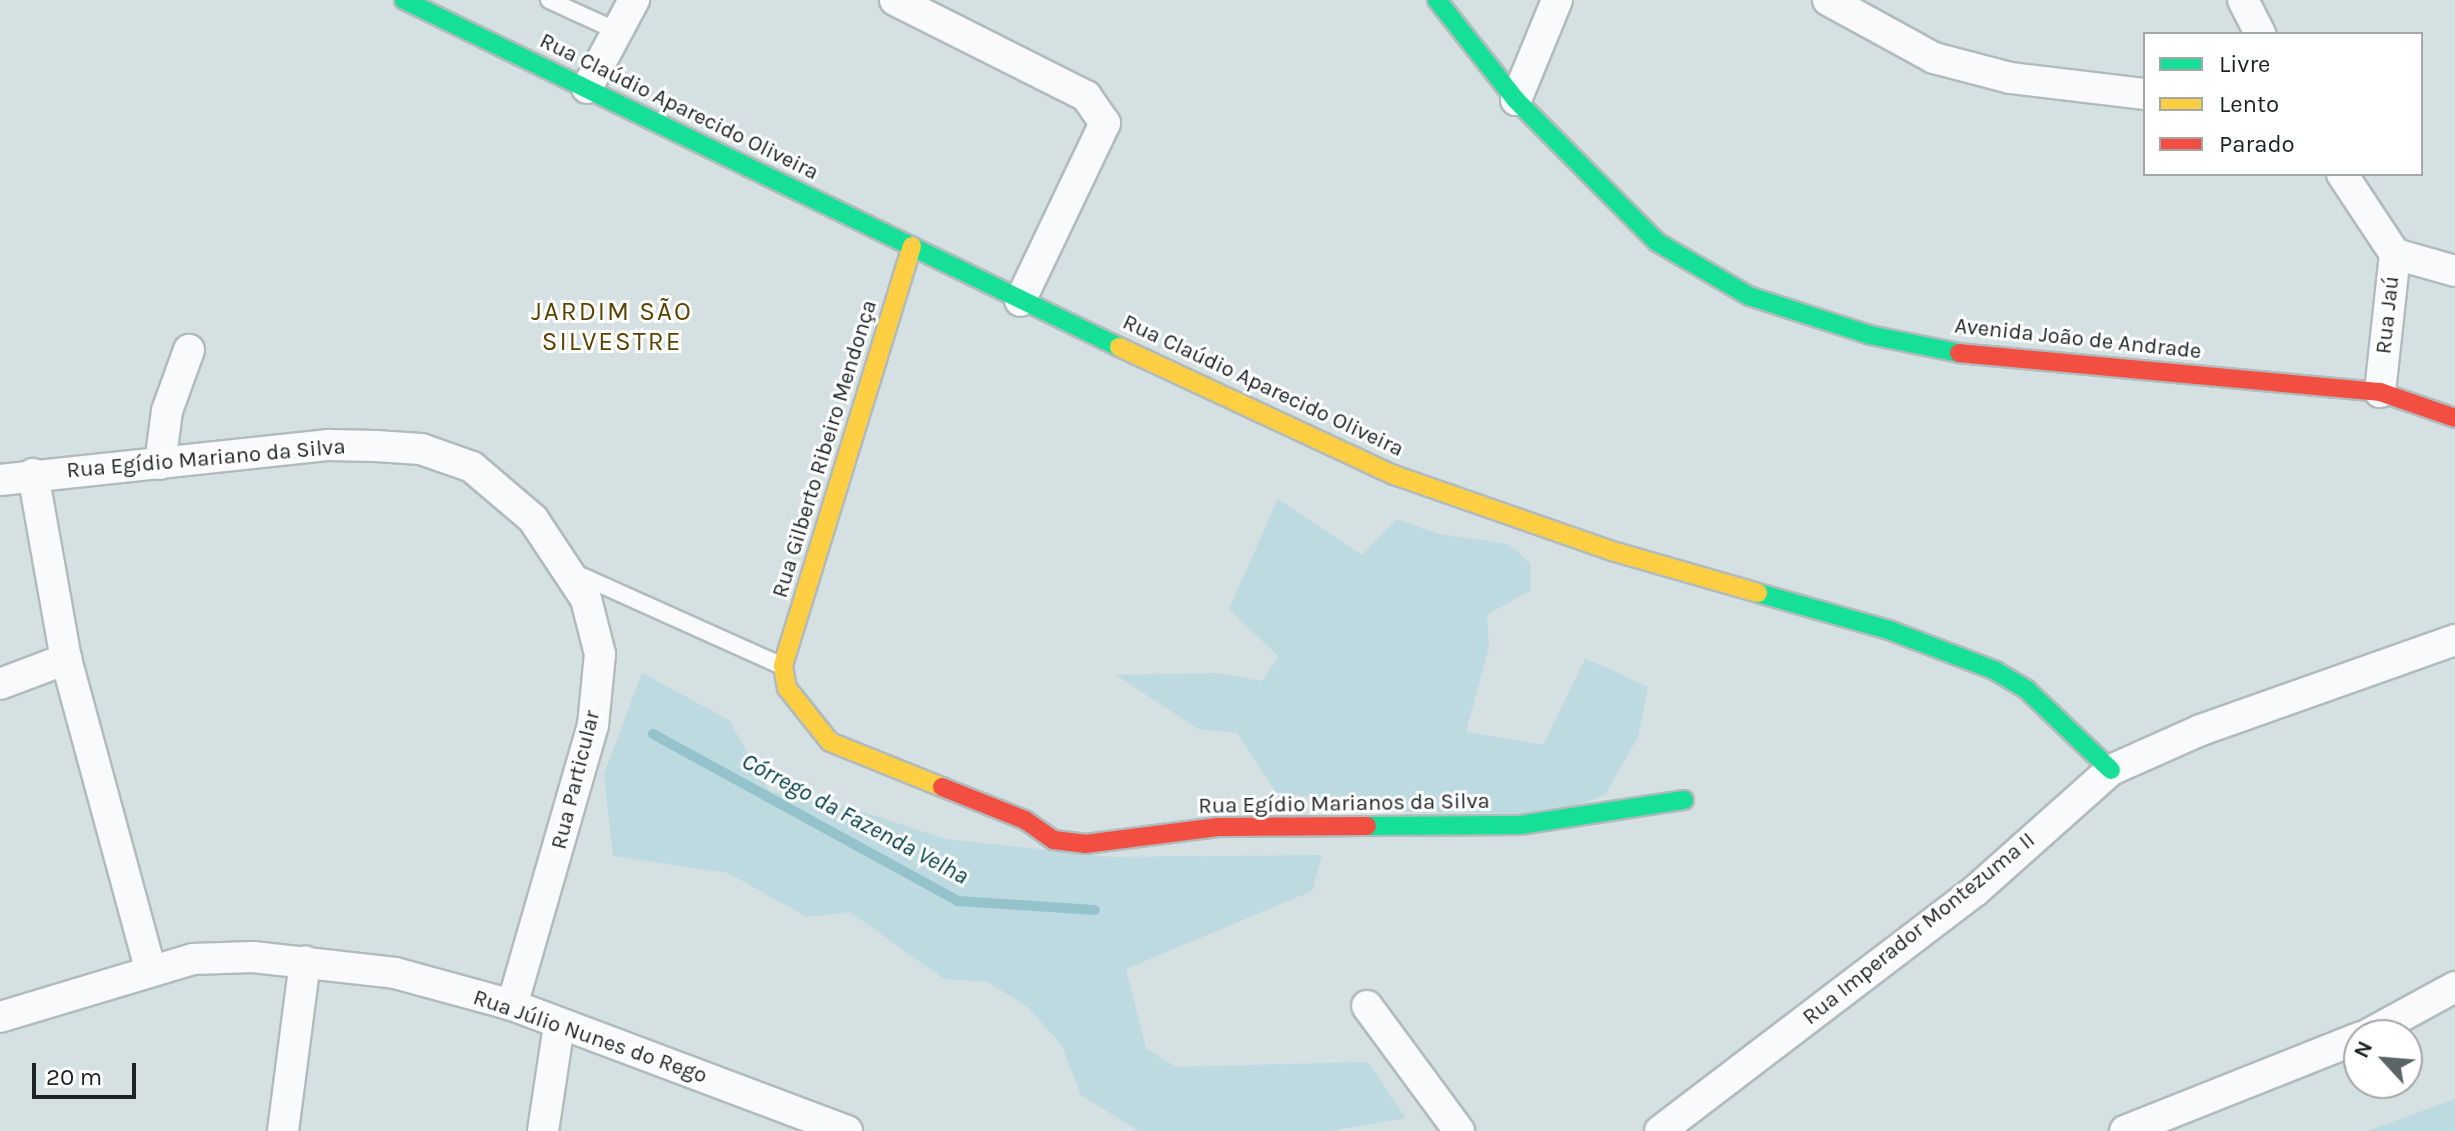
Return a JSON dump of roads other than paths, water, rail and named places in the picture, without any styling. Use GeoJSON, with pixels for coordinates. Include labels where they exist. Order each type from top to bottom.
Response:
{"type":"FeatureCollection","features":[{"type":"Feature","properties":{"kind":"street","name":"Rua Claúdio Aparecido Oliveira"},"geometry":{"type":"LineString","coordinates":[[404,0],[1020,301],[1468,503],[1889,630],[1994,670],[2027,690],[2111,770]]}},
{"type":"Feature","properties":{"kind":"street"},"geometry":{"type":"LineString","coordinates":[[587,88],[634,0]]}},
{"type":"Feature","properties":{"kind":"street"},"geometry":{"type":"LineString","coordinates":[[895,0],[1086,96],[1105,123],[1020,301]]}},
{"type":"Feature","properties":{"kind":"street","name":"Avenida João de Andrade"},"geometry":{"type":"LineString","coordinates":[[1437,0],[1516,100],[1657,242],[1749,296],[1870,335],[1976,356],[2380,392],[2455,418]]}},
{"type":"Feature","properties":{"kind":"street"},"geometry":{"type":"LineString","coordinates":[[1516,100],[1557,0]]}},
{"type":"Feature","properties":{"kind":"street"},"geometry":{"type":"LineString","coordinates":[[1828,0],[1934,58],[2010,78],[2143,94]]}},
{"type":"Feature","properties":{"kind":"street"},"geometry":{"type":"LineString","coordinates":[[2243,0],[2259,32]]}},
{"type":"Feature","properties":{"kind":"street"},"geometry":{"type":"LineString","coordinates":[[2343,176],[2395,254]]}},
{"type":"Feature","properties":{"kind":"street","name":"Rua Gilberto Ribeiro Mendonça"},"geometry":{"type":"LineString","coordinates":[[783,666],[912,246]]}},
{"type":"Feature","properties":{"kind":"street","name":"Rua Jaú"},"geometry":{"type":"LineString","coordinates":[[2380,392],[2395,254],[2455,271]]}},
{"type":"Feature","properties":{"kind":"street"},"geometry":{"type":"LineString","coordinates":[[160,464],[167,411],[189,350]]}},
{"type":"Feature","properties":{"kind":"street","name":"Rua Egídio Mariano da Silva"},"geometry":{"type":"LineString","coordinates":[[0,480],[33,474],[160,464],[329,445],[421,449],[488,476],[533,519]]}},
{"type":"Feature","properties":{"kind":"street"},"geometry":{"type":"LineString","coordinates":[[33,474],[66,659],[150,969]]}},
{"type":"Feature","properties":{"kind":"street","name":"Rua Particular"},"geometry":{"type":"LineString","coordinates":[[512,1005],[593,725],[600,654],[572,572],[533,519]]}},
{"type":"Feature","properties":{"kind":"street","name":"Rua Imperador Montezuma II"},"geometry":{"type":"LineString","coordinates":[[1660,1131],[1975,891],[2111,770],[2201,730],[2455,640]]}},
{"type":"Feature","properties":{"kind":"street"},"geometry":{"type":"LineString","coordinates":[[0,684],[66,659]]}},
{"type":"Feature","properties":{"kind":"street","name":"Rua Egídio Marianos da Silva"},"geometry":{"type":"LineString","coordinates":[[783,666],[787,688],[830,742],[1025,820],[1054,840],[1085,844],[1218,827],[1520,825],[1684,800]]}},
{"type":"Feature","properties":{"kind":"street","name":"Rua Júlio Nunes do Rego"},"geometry":{"type":"LineString","coordinates":[[0,1017],[150,969],[193,959],[305,961],[395,973],[512,1005],[806,1122],[847,1131]]}},
{"type":"Feature","properties":{"kind":"street"},"geometry":{"type":"LineString","coordinates":[[283,1131],[305,961]]}},
{"type":"Feature","properties":{"kind":"street"},"geometry":{"type":"LineString","coordinates":[[2396,1019],[2455,987]]}},
{"type":"Feature","properties":{"kind":"street"},"geometry":{"type":"LineString","coordinates":[[1367,1006],[1459,1131]]}},
{"type":"Feature","properties":{"kind":"street"},"geometry":{"type":"LineString","coordinates":[[543,1131],[559,1025]]}},
{"type":"Feature","properties":{"kind":"street"},"geometry":{"type":"LineString","coordinates":[[2125,1131],[2343,1044]]}},
{"type":"Feature","properties":{"kind":"lane"},"geometry":{"type":"LineString","coordinates":[[549,0],[617,31]]}},
{"type":"Feature","properties":{"kind":"lane"},"geometry":{"type":"LineString","coordinates":[[572,572],[783,666]]}},
{"type":"Feature","properties":{"kind":"waterway","name":"Córrego da Fazenda Velha"},"geometry":{"type":"LineString","coordinates":[[653,734],[958,901],[1095,910]]}},
{"type":"Feature","properties":{"kind":"district","name":"JARDIM SÃO SILVESTRE"},"geometry":{"type":"Point","coordinates":[612,327]}}]}
